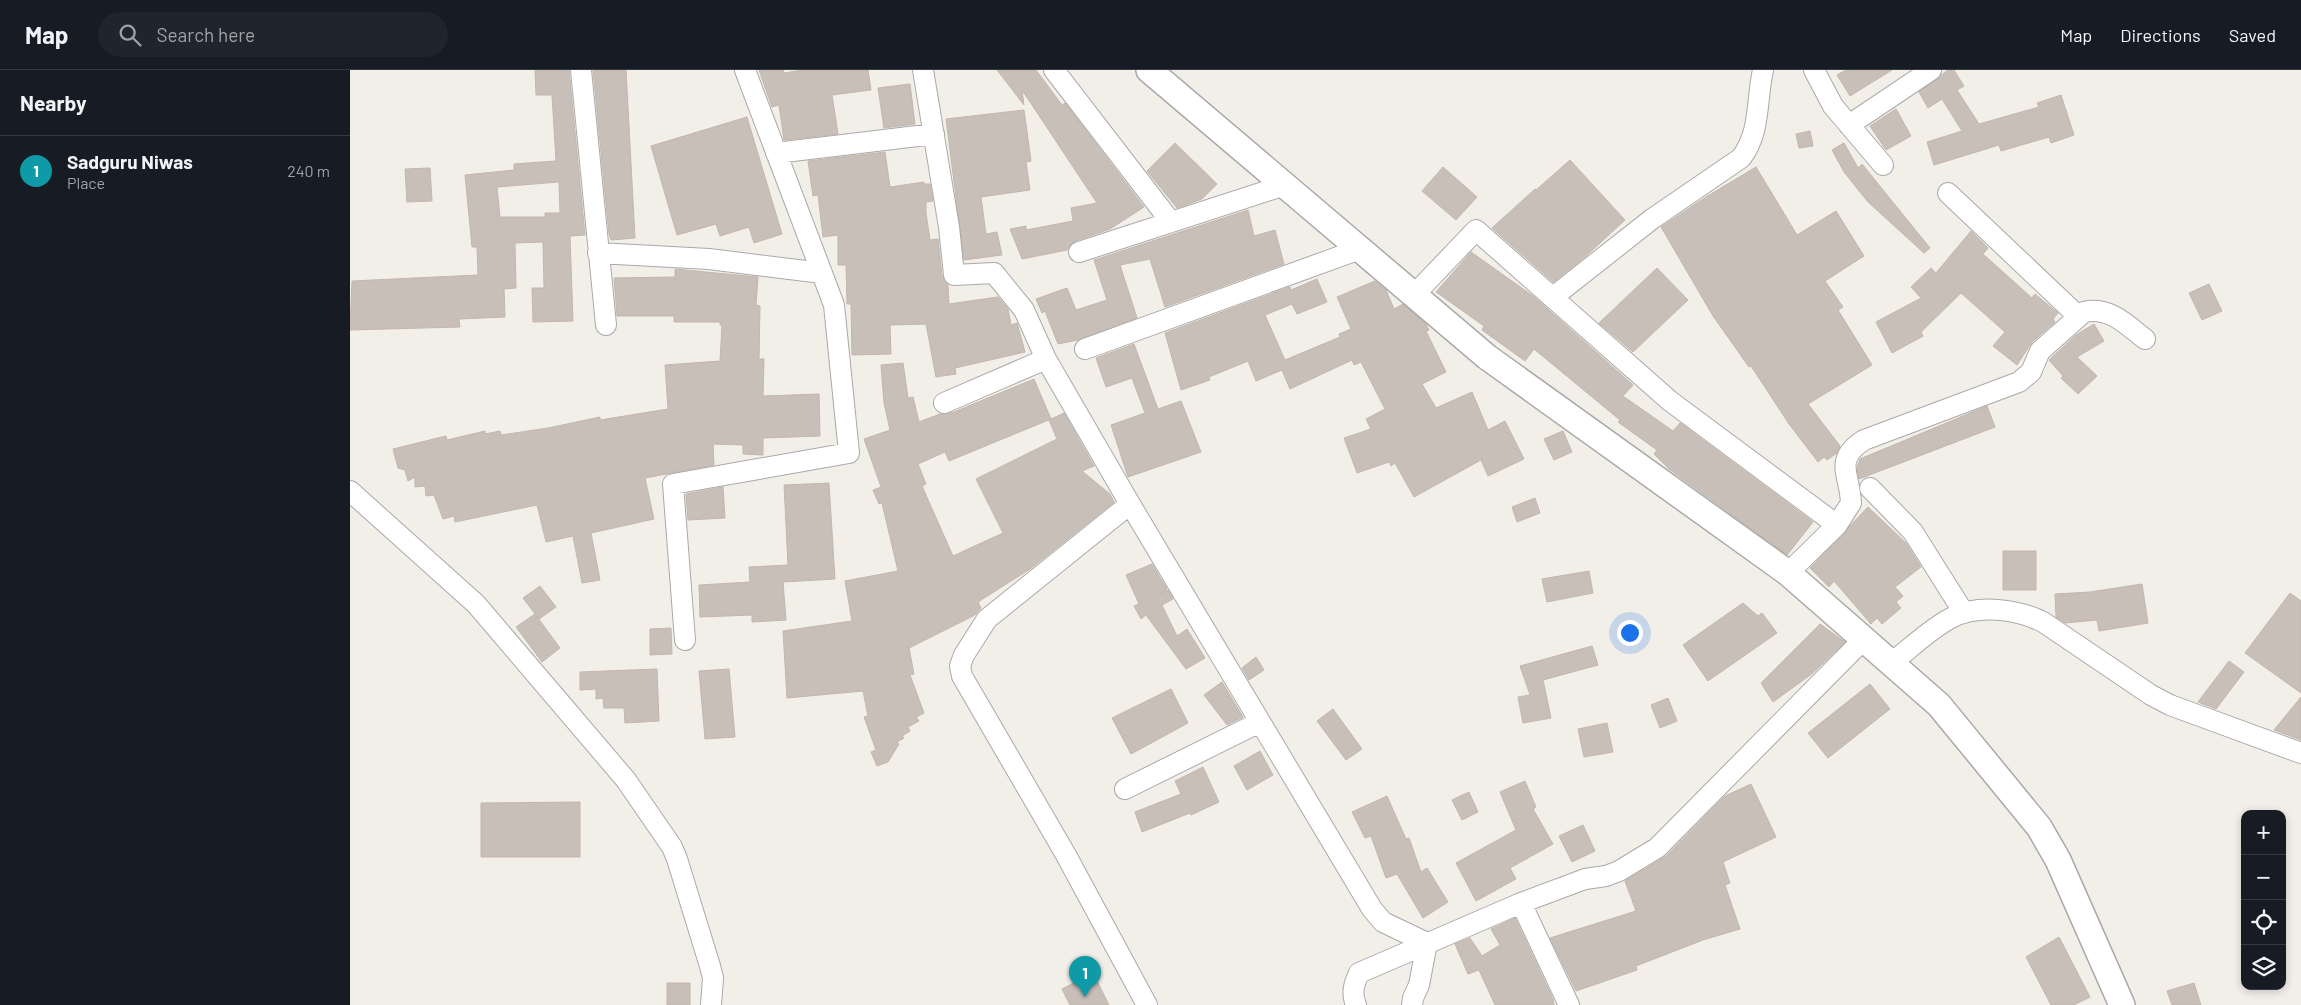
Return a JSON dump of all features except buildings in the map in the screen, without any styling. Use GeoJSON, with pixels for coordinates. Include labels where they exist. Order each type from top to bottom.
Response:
{"type":"FeatureCollection","features":[{"type":"Feature","properties":{"kind":"street"},"geometry":{"type":"LineString","coordinates":[[581,70],[606,325]]}},
{"type":"Feature","properties":{"kind":"street"},"geometry":{"type":"LineString","coordinates":[[685,640],[673,484],[849,453],[834,305],[745,70]]}},
{"type":"Feature","properties":{"kind":"street"},"geometry":{"type":"LineString","coordinates":[[923,70],[949,227],[954,275],[994,274],[1024,310],[1046,359],[1130,504],[1372,909],[1383,922],[1427,943]]}},
{"type":"Feature","properties":{"kind":"street"},"geometry":{"type":"LineString","coordinates":[[1054,70],[1172,222]]}},
{"type":"Feature","properties":{"kind":"street"},"geometry":{"type":"LineString","coordinates":[[1149,70],[1487,357],[1788,573],[1939,705],[2038,827],[2058,860],[2122,1005]]}},
{"type":"Feature","properties":{"kind":"street"},"geometry":{"type":"LineString","coordinates":[[1554,297],[1652,219],[1741,158],[1749,148],[1755,134],[1763,70]]}},
{"type":"Feature","properties":{"kind":"street"},"geometry":{"type":"LineString","coordinates":[[1814,70],[1833,106],[1883,165]]}},
{"type":"Feature","properties":{"kind":"street"},"geometry":{"type":"LineString","coordinates":[[1849,125],[1931,70]]}},
{"type":"Feature","properties":{"kind":"street"},"geometry":{"type":"LineString","coordinates":[[776,152],[934,134]]}},
{"type":"Feature","properties":{"kind":"street"},"geometry":{"type":"LineString","coordinates":[[1079,252],[1285,185]]}},
{"type":"Feature","properties":{"kind":"street"},"geometry":{"type":"LineString","coordinates":[[1948,193],[2078,316]]}},
{"type":"Feature","properties":{"kind":"street"},"geometry":{"type":"LineString","coordinates":[[1414,295],[1476,230],[1670,401],[1837,526]]}},
{"type":"Feature","properties":{"kind":"street"},"geometry":{"type":"LineString","coordinates":[[1085,349],[1360,249]]}},
{"type":"Feature","properties":{"kind":"street"},"geometry":{"type":"LineString","coordinates":[[598,253],[709,259],[822,274]]}},
{"type":"Feature","properties":{"kind":"street"},"geometry":{"type":"LineString","coordinates":[[1788,573],[1837,526],[1851,503],[1844,466],[1847,455],[1855,446],[1923,416],[2019,382],[2031,372],[2040,351],[2078,316],[2093,310],[2104,311],[2145,339]]}},
{"type":"Feature","properties":{"kind":"street"},"geometry":{"type":"LineString","coordinates":[[944,403],[1046,359]]}},
{"type":"Feature","properties":{"kind":"street"},"geometry":{"type":"LineString","coordinates":[[1870,488],[1913,532],[1964,613]]}},
{"type":"Feature","properties":{"kind":"street"},"geometry":{"type":"LineString","coordinates":[[350,491],[476,604],[631,787],[672,847],[677,859],[713,978],[711,1005]]}},
{"type":"Feature","properties":{"kind":"street"},"geometry":{"type":"LineString","coordinates":[[1130,504],[987,619],[964,655],[960,666],[962,676],[1066,855],[1147,1005]]}},
{"type":"Feature","properties":{"kind":"street"},"geometry":{"type":"LineString","coordinates":[[1892,662],[1950,618],[1964,613],[1984,610],[2025,613],[2044,622],[2151,695],[2170,705],[2301,753]]}},
{"type":"Feature","properties":{"kind":"street"},"geometry":{"type":"LineString","coordinates":[[1356,1005],[1353,998],[1354,985],[1359,973],[1521,903],[1585,879],[1606,876],[1619,871],[1657,848],[1863,640]]}},
{"type":"Feature","properties":{"kind":"street"},"geometry":{"type":"LineString","coordinates":[[1124,789],[1260,722]]}},
{"type":"Feature","properties":{"kind":"street"},"geometry":{"type":"LineString","coordinates":[[1521,903],[1569,1005]]}},
{"type":"Feature","properties":{"kind":"street"},"geometry":{"type":"LineString","coordinates":[[1412,1005],[1419,985],[1427,943]]}},
{"type":"Feature","properties":{"kind":"place","name":"Sadguru Niwas"},"geometry":{"type":"Point","coordinates":[1085,997]}}]}
